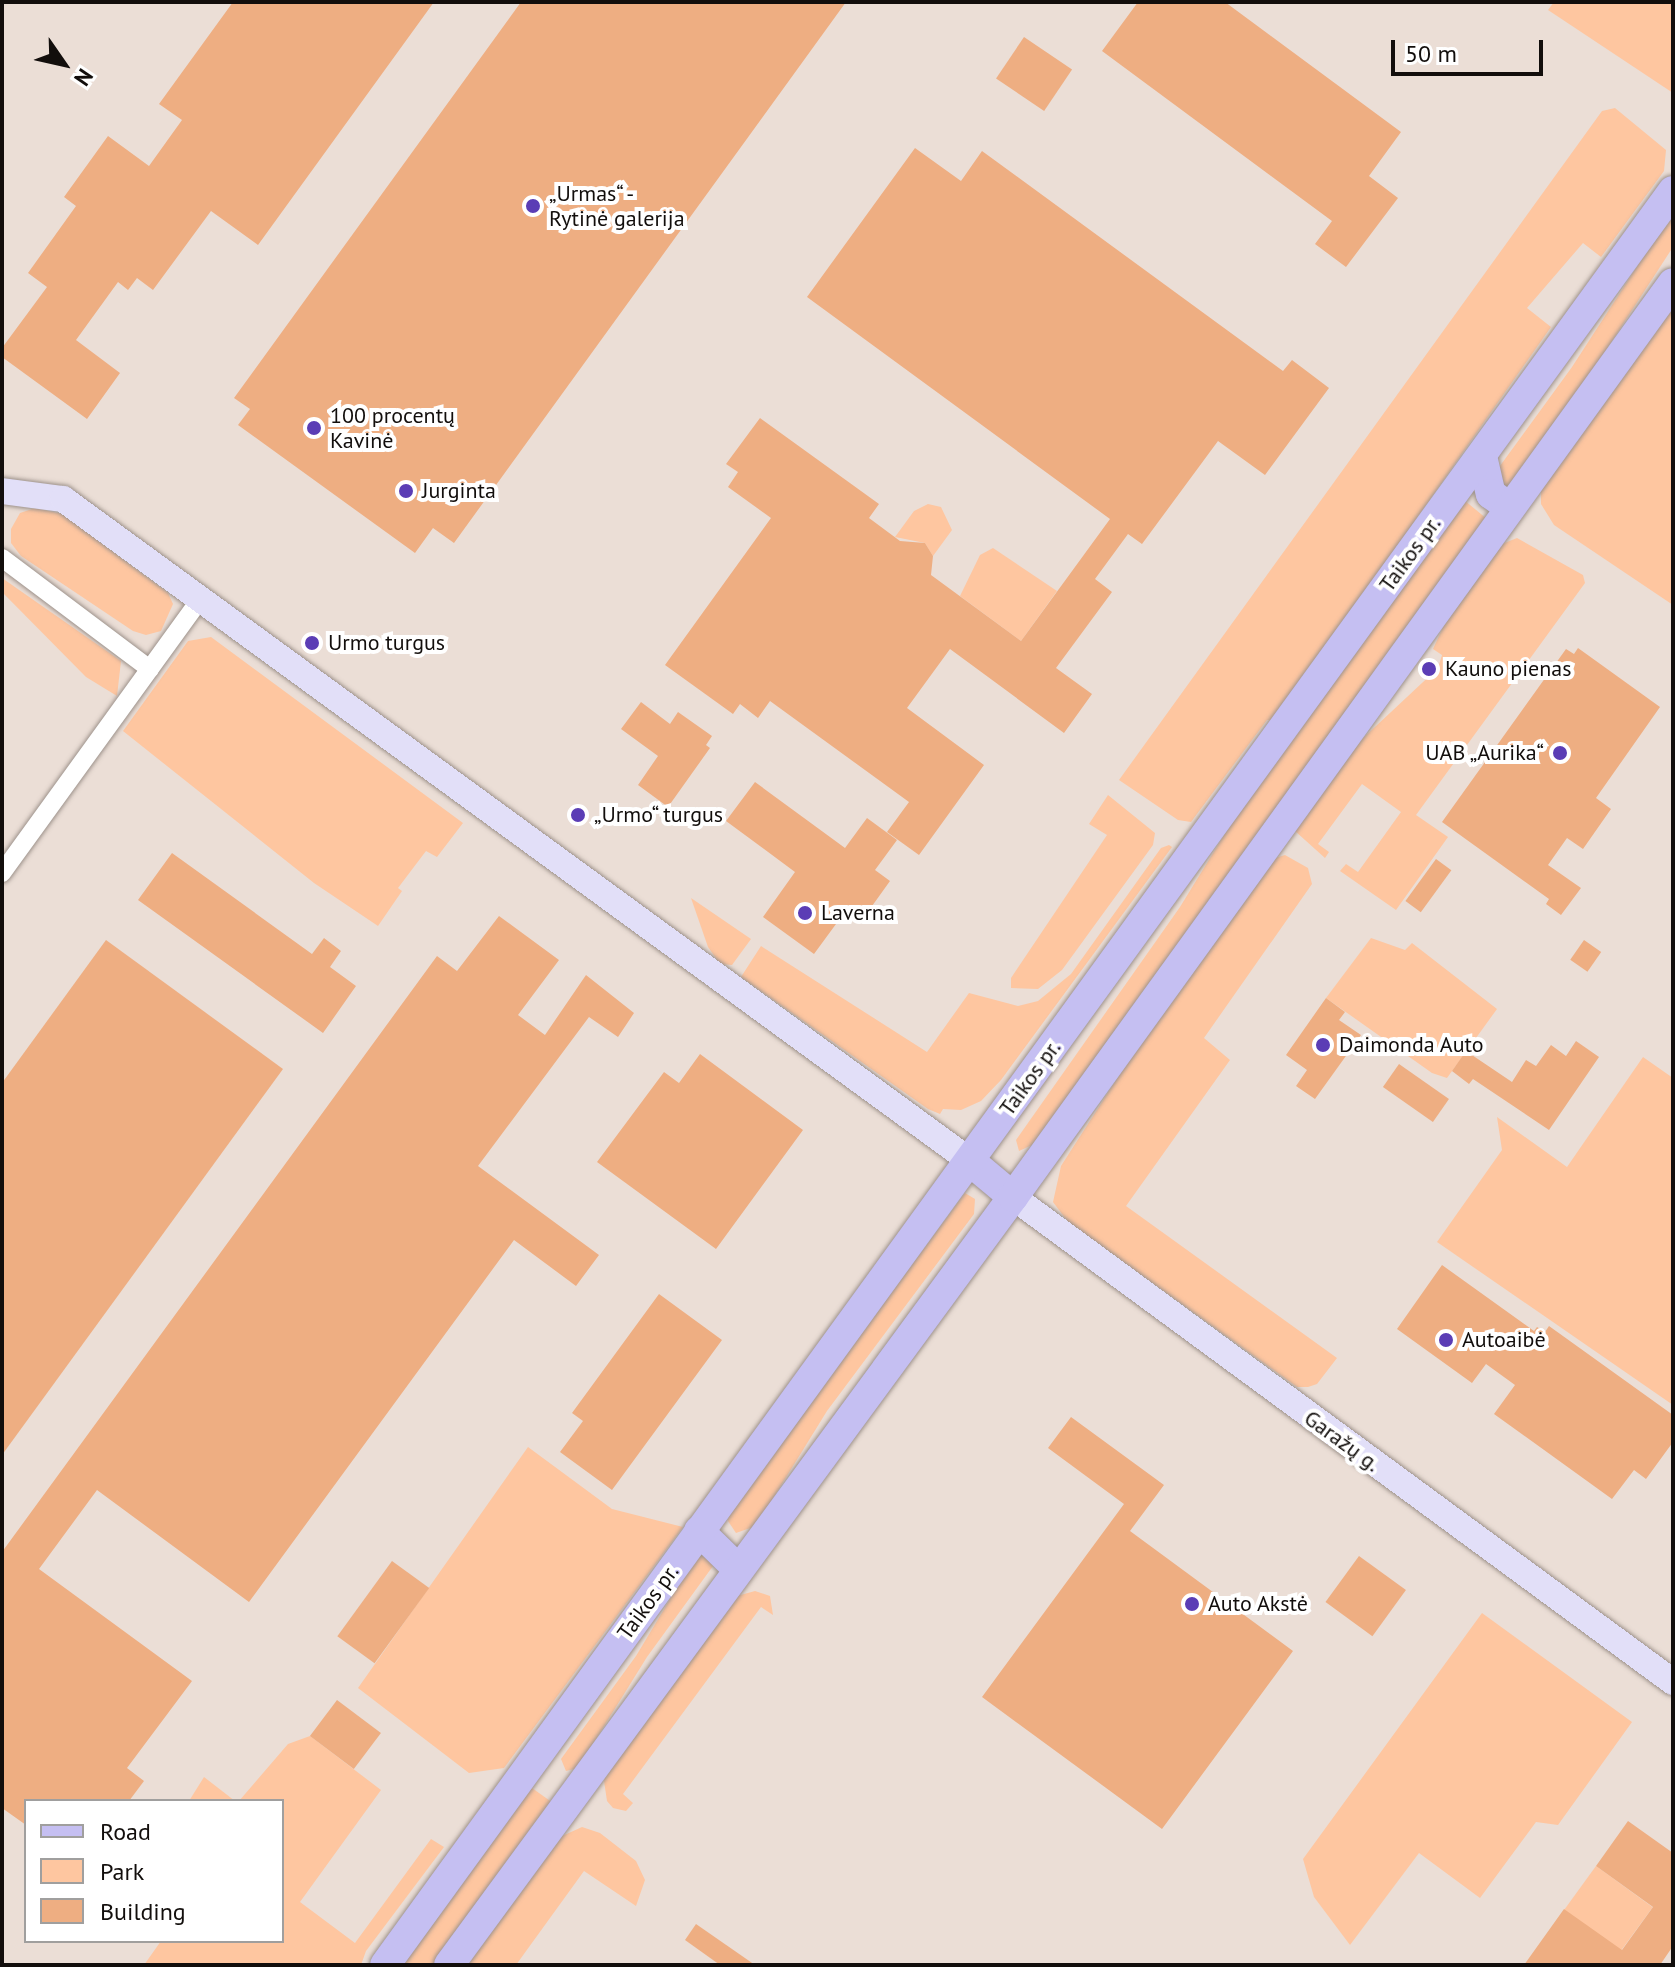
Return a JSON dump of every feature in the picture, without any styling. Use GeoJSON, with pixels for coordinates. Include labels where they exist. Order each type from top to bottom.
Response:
{"type":"FeatureCollection","features":[{"type":"Feature","properties":{"kind":"main road","name":"Taikos pr."},"geometry":{"type":"LineString","coordinates":[[385,1965],[1673,191]]}},
{"type":"Feature","properties":{"kind":"main road"},"geometry":{"type":"LineString","coordinates":[[449,1965],[1013,1197],[1673,283]]}},
{"type":"Feature","properties":{"kind":"main road"},"geometry":{"type":"LineString","coordinates":[[1482,456],[1491,494],[1509,507]]}},
{"type":"Feature","properties":{"kind":"main road"},"geometry":{"type":"LineString","coordinates":[[970,1161],[1013,1197]]}},
{"type":"Feature","properties":{"kind":"main road"},"geometry":{"type":"LineString","coordinates":[[699,1531],[738,1569]]}},
{"type":"Feature","properties":{"kind":"main road"},"geometry":{"type":"LineString","coordinates":[[533,1761],[575,1792]]}},
{"type":"Feature","properties":{"kind":"street"},"geometry":{"type":"LineString","coordinates":[[2,491],[63,499],[970,1161]]}},
{"type":"Feature","properties":{"kind":"street"},"geometry":{"type":"LineString","coordinates":[[2,558],[150,669]]}},
{"type":"Feature","properties":{"kind":"street"},"geometry":{"type":"LineString","coordinates":[[2,873],[200,599]]}},
{"type":"Feature","properties":{"kind":"street","name":"Garažų g."},"geometry":{"type":"LineString","coordinates":[[1013,1197],[1673,1682]]}},
{"type":"Feature","properties":{"kind":"green space"},"geometry":{"type":"Polygon","coordinates":[[[1554,2],[1673,2],[1673,93],[1548,10],[1554,2]]]}},
{"type":"Feature","properties":{"kind":"green space"},"geometry":{"type":"Polygon","coordinates":[[[1615,108],[1666,150],[1664,171],[1601,257],[1583,243],[1527,308],[1551,327],[1275,720],[1267,720],[1191,822],[1178,820],[1119,780],[1602,111],[1615,108]]]}},
{"type":"Feature","properties":{"kind":"green space"},"geometry":{"type":"Polygon","coordinates":[[[1673,211],[1673,247],[1588,378],[1514,483],[1505,487],[1497,470],[1572,367],[1673,211]]]}},
{"type":"Feature","properties":{"kind":"green space"},"geometry":{"type":"Polygon","coordinates":[[[1673,301],[1673,605],[1554,525],[1541,504],[1541,486],[1673,301]]]}},
{"type":"Feature","properties":{"kind":"green space"},"geometry":{"type":"Polygon","coordinates":[[[1464,500],[1487,519],[1032,1145],[1019,1151],[1016,1140],[1180,907],[1234,819],[1464,500]]]}},
{"type":"Feature","properties":{"kind":"green space"},"geometry":{"type":"Polygon","coordinates":[[[928,504],[941,507],[952,530],[933,556],[925,543],[895,537],[914,511],[928,504]]]}},
{"type":"Feature","properties":{"kind":"green space"},"geometry":{"type":"Polygon","coordinates":[[[35,508],[62,514],[168,593],[173,604],[161,631],[146,635],[133,631],[21,556],[11,543],[11,529],[20,513],[35,508]]]}},
{"type":"Feature","properties":{"kind":"green space"},"geometry":{"type":"Polygon","coordinates":[[[1517,538],[1583,575],[1585,583],[1416,815],[1448,837],[1396,910],[1340,871],[1346,864],[1358,872],[1401,812],[1362,784],[1318,844],[1329,852],[1325,858],[1295,831],[1360,741],[1438,668],[1442,655],[1433,649],[1451,610],[1497,546],[1517,538]]]}},
{"type":"Feature","properties":{"kind":"green space"},"geometry":{"type":"Polygon","coordinates":[[[993,548],[1057,591],[1021,641],[960,596],[980,555],[993,548]]]}},
{"type":"Feature","properties":{"kind":"green space"},"geometry":{"type":"Polygon","coordinates":[[[2,578],[121,661],[117,696],[86,677],[2,592],[2,578]]]}},
{"type":"Feature","properties":{"kind":"green space"},"geometry":{"type":"Polygon","coordinates":[[[211,637],[463,823],[437,857],[426,851],[398,888],[402,891],[378,926],[314,883],[123,731],[188,641],[211,637]]]}},
{"type":"Feature","properties":{"kind":"green space"},"geometry":{"type":"Polygon","coordinates":[[[1108,795],[1155,833],[1153,845],[1062,970],[1038,989],[1011,988],[1011,978],[1107,835],[1089,824],[1108,795]]]}},
{"type":"Feature","properties":{"kind":"green space"},"geometry":{"type":"Polygon","coordinates":[[[1172,847],[1001,1080],[981,1101],[961,1110],[943,1109],[940,1114],[928,1109],[741,977],[761,946],[927,1052],[969,993],[1018,1006],[1038,1001],[1071,974],[1161,848],[1172,847]]]}},
{"type":"Feature","properties":{"kind":"green space"},"geometry":{"type":"Polygon","coordinates":[[[1285,855],[1308,868],[1312,884],[1204,1038],[1230,1060],[1126,1206],[1337,1358],[1317,1384],[1308,1387],[1297,1387],[1068,1222],[1053,1202],[1061,1166],[1161,1010],[1269,860],[1285,855]]]}},
{"type":"Feature","properties":{"kind":"green space"},"geometry":{"type":"Polygon","coordinates":[[[691,898],[751,939],[732,965],[720,964],[708,947],[691,898]]]}},
{"type":"Feature","properties":{"kind":"green space"},"geometry":{"type":"Polygon","coordinates":[[[1371,938],[1405,950],[1412,943],[1497,1009],[1447,1078],[1432,1073],[1326,998],[1371,938]]]}},
{"type":"Feature","properties":{"kind":"green space"},"geometry":{"type":"Polygon","coordinates":[[[1643,1057],[1673,1078],[1673,1405],[1437,1242],[1502,1150],[1497,1117],[1567,1167],[1643,1057]]]}},
{"type":"Feature","properties":{"kind":"green space"},"geometry":{"type":"Polygon","coordinates":[[[965,1193],[975,1199],[974,1214],[827,1411],[756,1526],[736,1533],[728,1521],[729,1512],[965,1193]]]}},
{"type":"Feature","properties":{"kind":"green space"},"geometry":{"type":"Polygon","coordinates":[[[528,1447],[612,1509],[683,1527],[504,1768],[469,1773],[358,1688],[528,1447]]]}},
{"type":"Feature","properties":{"kind":"green space"},"geometry":{"type":"Polygon","coordinates":[[[703,1553],[713,1566],[647,1657],[578,1768],[566,1771],[561,1759],[636,1656],[696,1556],[703,1553]]]}},
{"type":"Feature","properties":{"kind":"green space"},"geometry":{"type":"Polygon","coordinates":[[[755,1591],[770,1596],[773,1615],[761,1607],[623,1794],[633,1803],[626,1811],[613,1808],[607,1801],[604,1781],[610,1765],[737,1596],[755,1591]]]}},
{"type":"Feature","properties":{"kind":"green space"},"geometry":{"type":"Polygon","coordinates":[[[1482,1613],[1632,1722],[1558,1825],[1536,1822],[1480,1898],[1419,1853],[1350,1945],[1314,1897],[1303,1859],[1482,1613]]]}},
{"type":"Feature","properties":{"kind":"green space"},"geometry":{"type":"Polygon","coordinates":[[[310,1736],[381,1790],[300,1902],[355,1943],[431,1839],[444,1847],[366,1951],[361,1965],[144,1965],[160,1943],[284,1943],[284,1799],[241,1799],[288,1744],[310,1736]]]}},
{"type":"Feature","properties":{"kind":"green space"},"geometry":{"type":"Polygon","coordinates":[[[204,1777],[232,1799],[190,1799],[204,1777]]]}},
{"type":"Feature","properties":{"kind":"green space"},"geometry":{"type":"Polygon","coordinates":[[[532,1788],[553,1803],[435,1965],[399,1965],[532,1788]]]}},
{"type":"Feature","properties":{"kind":"green space"},"geometry":{"type":"Polygon","coordinates":[[[582,1827],[600,1833],[636,1861],[645,1880],[636,1906],[584,1871],[516,1965],[466,1965],[560,1837],[582,1827]]]}},
{"type":"Feature","properties":{"kind":"green space"},"geometry":{"type":"Polygon","coordinates":[[[1596,1866],[1653,1907],[1621,1951],[1564,1910],[1596,1866]]]}},
{"type":"Feature","properties":{"kind":"building"},"geometry":{"type":"Polygon","coordinates":[[[233,2],[434,2],[258,245],[211,211],[153,290],[137,278],[128,290],[118,282],[76,340],[120,373],[87,419],[2,357],[2,348],[47,287],[28,273],[76,206],[64,197],[108,136],[149,166],[182,120],[159,104],[233,2]]]}},
{"type":"Feature","properties":{"kind":"building","name":"„Urmas“ - Rytinė galerija"},"geometry":{"type":"Polygon","coordinates":[[[521,2],[846,2],[454,543],[433,528],[415,553],[238,425],[250,409],[234,398],[521,2]]]}},
{"type":"Feature","properties":{"kind":"building"},"geometry":{"type":"Polygon","coordinates":[[[1138,2],[1225,2],[1401,132],[1369,176],[1398,198],[1346,267],[1315,244],[1332,221],[1102,51],[1138,2]]]}},
{"type":"Feature","properties":{"kind":"building"},"geometry":{"type":"Polygon","coordinates":[[[1024,37],[1072,69],[1044,111],[996,78],[1024,37]]]}},
{"type":"Feature","properties":{"kind":"building"},"geometry":{"type":"Polygon","coordinates":[[[915,148],[961,181],[982,151],[1283,371],[1292,360],[1329,388],[1265,475],[1218,441],[1142,544],[1128,534],[1095,579],[1112,592],[1056,668],[1092,694],[1064,733],[950,649],[907,708],[984,765],[919,855],[887,832],[909,802],[770,701],[758,718],[740,704],[733,714],[665,665],[771,518],[728,487],[738,472],[726,464],[760,418],[879,504],[869,518],[900,541],[925,543],[933,556],[931,575],[1021,641],[1110,519],[807,297],[915,148]]]}},
{"type":"Feature","properties":{"kind":"building","name":"UAB „Aurika“"},"geometry":{"type":"Polygon","coordinates":[[[1578,648],[1660,707],[1596,798],[1611,809],[1583,849],[1567,838],[1548,865],[1581,888],[1561,915],[1546,904],[1549,899],[1442,822],[1566,649],[1574,654],[1578,648]]]}},
{"type":"Feature","properties":{"kind":"building"},"geometry":{"type":"Polygon","coordinates":[[[641,702],[670,724],[678,712],[712,736],[706,745],[710,748],[668,807],[638,785],[658,756],[621,729],[641,702]]]}},
{"type":"Feature","properties":{"kind":"building"},"geometry":{"type":"Polygon","coordinates":[[[755,782],[845,848],[867,818],[897,840],[875,870],[890,881],[862,920],[847,909],[814,954],[763,917],[795,872],[726,821],[755,782]]]}},
{"type":"Feature","properties":{"kind":"building"},"geometry":{"type":"Polygon","coordinates":[[[172,853],[312,954],[324,938],[341,951],[330,967],[356,986],[323,1033],[138,900],[172,853]]]}},
{"type":"Feature","properties":{"kind":"building"},"geometry":{"type":"Polygon","coordinates":[[[1436,859],[1451,870],[1421,912],[1405,901],[1436,859]]]}},
{"type":"Feature","properties":{"kind":"building"},"geometry":{"type":"Polygon","coordinates":[[[499,916],[559,960],[518,1015],[545,1035],[586,975],[634,1013],[618,1037],[589,1017],[478,1166],[599,1255],[576,1286],[514,1240],[249,1602],[97,1490],[39,1569],[192,1681],[127,1768],[144,1781],[130,1799],[24,1799],[24,1824],[2,1808],[2,1552],[437,956],[457,971],[499,916]]]}},
{"type":"Feature","properties":{"kind":"building"},"geometry":{"type":"Polygon","coordinates":[[[106,940],[283,1069],[2,1455],[2,1083],[106,940]]]}},
{"type":"Feature","properties":{"kind":"building"},"geometry":{"type":"Polygon","coordinates":[[[1584,940],[1601,952],[1587,972],[1570,960],[1584,940]]]}},
{"type":"Feature","properties":{"kind":"building","name":"Daimonda Auto"},"geometry":{"type":"Polygon","coordinates":[[[1326,998],[1345,1012],[1339,1020],[1361,1035],[1315,1099],[1296,1086],[1307,1070],[1286,1055],[1326,998]]]}},
{"type":"Feature","properties":{"kind":"building"},"geometry":{"type":"Polygon","coordinates":[[[1576,1041],[1599,1057],[1549,1130],[1473,1079],[1469,1084],[1452,1071],[1466,1051],[1512,1082],[1526,1060],[1536,1066],[1551,1045],[1566,1056],[1576,1041]]]}},
{"type":"Feature","properties":{"kind":"building"},"geometry":{"type":"Polygon","coordinates":[[[700,1054],[803,1130],[716,1249],[597,1162],[664,1072],[679,1083],[700,1054]]]}},
{"type":"Feature","properties":{"kind":"building"},"geometry":{"type":"Polygon","coordinates":[[[1399,1064],[1449,1099],[1433,1122],[1383,1087],[1399,1064]]]}},
{"type":"Feature","properties":{"kind":"building"},"geometry":{"type":"Polygon","coordinates":[[[1442,1265],[1534,1331],[1537,1327],[1545,1332],[1549,1326],[1673,1415],[1673,1442],[1646,1479],[1634,1470],[1612,1499],[1494,1414],[1515,1385],[1486,1364],[1472,1383],[1397,1329],[1442,1265]]]}},
{"type":"Feature","properties":{"kind":"building"},"geometry":{"type":"Polygon","coordinates":[[[659,1294],[722,1340],[612,1490],[560,1452],[583,1421],[572,1413],[659,1294]]]}},
{"type":"Feature","properties":{"kind":"building"},"geometry":{"type":"Polygon","coordinates":[[[1071,1417],[1164,1485],[1130,1531],[1293,1651],[1162,1829],[982,1697],[1124,1504],[1048,1448],[1071,1417]]]}},
{"type":"Feature","properties":{"kind":"building"},"geometry":{"type":"Polygon","coordinates":[[[1359,1556],[1406,1590],[1372,1636],[1325,1602],[1359,1556]]]}},
{"type":"Feature","properties":{"kind":"building"},"geometry":{"type":"Polygon","coordinates":[[[392,1561],[429,1588],[375,1663],[337,1636],[392,1561]]]}},
{"type":"Feature","properties":{"kind":"building"},"geometry":{"type":"Polygon","coordinates":[[[337,1700],[381,1733],[354,1769],[310,1736],[337,1700]]]}},
{"type":"Feature","properties":{"kind":"building"},"geometry":{"type":"Polygon","coordinates":[[[1628,1821],[1673,1853],[1673,1946],[1660,1965],[1524,1965],[1564,1909],[1622,1950],[1653,1907],[1596,1866],[1628,1821]]]}},
{"type":"Feature","properties":{"kind":"building"},"geometry":{"type":"Polygon","coordinates":[[[696,1924],[755,1965],[720,1965],[685,1940],[696,1924]]]}},
{"type":"Feature","properties":{"kind":"place","name":"„Urmas“ - Rytinė galerija"},"geometry":{"type":"Point","coordinates":[533,206]}},
{"type":"Feature","properties":{"kind":"place","name":"100 procentų Kavinė"},"geometry":{"type":"Point","coordinates":[314,428]}},
{"type":"Feature","properties":{"kind":"place","name":"Jurginta"},"geometry":{"type":"Point","coordinates":[406,491]}},
{"type":"Feature","properties":{"kind":"place","name":"Urmo turgus"},"geometry":{"type":"Point","coordinates":[312,643]}},
{"type":"Feature","properties":{"kind":"place","name":"Kauno pienas"},"geometry":{"type":"Point","coordinates":[1429,669]}},
{"type":"Feature","properties":{"kind":"place","name":"UAB „Aurika“"},"geometry":{"type":"Point","coordinates":[1560,753]}},
{"type":"Feature","properties":{"kind":"place","name":"„Urmo“ turgus"},"geometry":{"type":"Point","coordinates":[578,815]}},
{"type":"Feature","properties":{"kind":"place","name":"Laverna"},"geometry":{"type":"Point","coordinates":[805,913]}},
{"type":"Feature","properties":{"kind":"place","name":"Daimonda Auto"},"geometry":{"type":"Point","coordinates":[1323,1045]}},
{"type":"Feature","properties":{"kind":"place","name":"Autoaibė"},"geometry":{"type":"Point","coordinates":[1446,1340]}},
{"type":"Feature","properties":{"kind":"place","name":"Auto Akstė"},"geometry":{"type":"Point","coordinates":[1192,1604]}}]}
